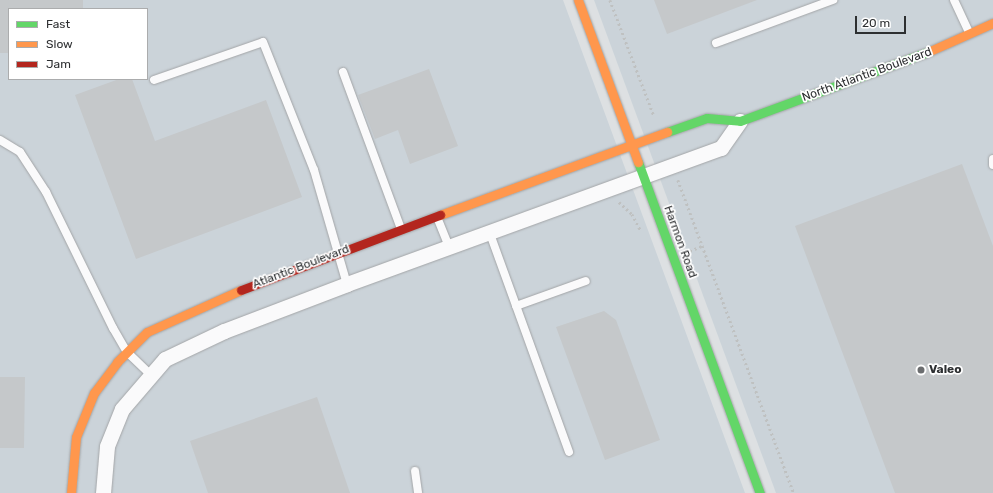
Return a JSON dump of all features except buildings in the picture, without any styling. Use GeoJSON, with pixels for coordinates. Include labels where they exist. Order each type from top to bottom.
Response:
{"type":"FeatureCollection","features":[{"type":"Feature","properties":{"kind":"street","name":"Harmon Road"},"geometry":{"type":"LineString","coordinates":[[578,0],[760,493]]}},
{"type":"Feature","properties":{"kind":"street","name":"North Atlantic Boulevard"},"geometry":{"type":"LineString","coordinates":[[631,144],[707,118],[740,121],[890,68],[993,24]]}},
{"type":"Feature","properties":{"kind":"street"},"geometry":{"type":"LineString","coordinates":[[103,493],[107,446],[122,409],[150,374],[166,359],[224,331],[347,284],[642,174],[721,148],[740,121]]}},
{"type":"Feature","properties":{"kind":"street","name":"Atlantic Boulevard"},"geometry":{"type":"LineString","coordinates":[[71,493],[76,437],[94,393],[127,352],[147,332],[211,301],[631,144]]}},
{"type":"Feature","properties":{"kind":"lane"},"geometry":{"type":"LineString","coordinates":[[716,43],[833,0]]}},
{"type":"Feature","properties":{"kind":"lane"},"geometry":{"type":"LineString","coordinates":[[954,0],[970,34]]}},
{"type":"Feature","properties":{"kind":"lane"},"geometry":{"type":"LineString","coordinates":[[154,80],[263,42],[314,170],[336,254],[347,284]]}},
{"type":"Feature","properties":{"kind":"lane"},"geometry":{"type":"LineString","coordinates":[[343,72],[402,230]]}},
{"type":"Feature","properties":{"kind":"lane"},"geometry":{"type":"LineString","coordinates":[[0,140],[20,152],[46,192],[93,292],[127,352],[150,374]]}},
{"type":"Feature","properties":{"kind":"lane"},"geometry":{"type":"LineString","coordinates":[[993,159],[993,165]]}},
{"type":"Feature","properties":{"kind":"lane"},"geometry":{"type":"LineString","coordinates":[[437,216],[449,246]]}},
{"type":"Feature","properties":{"kind":"lane"},"geometry":{"type":"LineString","coordinates":[[489,231],[568,452]]}},
{"type":"Feature","properties":{"kind":"lane"},"geometry":{"type":"LineString","coordinates":[[516,306],[586,281]]}},
{"type":"Feature","properties":{"kind":"lane"},"geometry":{"type":"LineString","coordinates":[[415,471],[418,493]]}},
{"type":"Feature","properties":{"kind":"path"},"geometry":{"type":"LineString","coordinates":[[610,0],[660,134]]}},
{"type":"Feature","properties":{"kind":"path"},"geometry":{"type":"LineString","coordinates":[[672,164],[794,493]]}},
{"type":"Feature","properties":{"kind":"path"},"geometry":{"type":"LineString","coordinates":[[614,201],[632,214],[644,237]]}},
{"type":"Feature","properties":{"kind":"shaded area"},"geometry":{"type":"Polygon","coordinates":[[[0,0],[563,0],[745,493],[0,493],[0,0]]]}},
{"type":"Feature","properties":{"kind":"shaded area"},"geometry":{"type":"Polygon","coordinates":[[[594,0],[993,0],[993,493],[776,493],[594,0]]]}},
{"type":"Feature","properties":{"kind":"traffic: fast"},"geometry":{"type":"LineString","coordinates":[[667,132],[707,118],[740,121],[930,51]]}},
{"type":"Feature","properties":{"kind":"traffic: fast"},"geometry":{"type":"LineString","coordinates":[[638,162],[760,493]]}},
{"type":"Feature","properties":{"kind":"traffic: slow"},"geometry":{"type":"LineString","coordinates":[[578,0],[638,162]]}},
{"type":"Feature","properties":{"kind":"traffic: slow"},"geometry":{"type":"LineString","coordinates":[[930,51],[993,23]]}},
{"type":"Feature","properties":{"kind":"traffic: slow"},"geometry":{"type":"LineString","coordinates":[[440,215],[667,132]]}},
{"type":"Feature","properties":{"kind":"traffic: slow"},"geometry":{"type":"LineString","coordinates":[[71,493],[76,437],[94,393],[117,362],[147,332],[241,290]]}},
{"type":"Feature","properties":{"kind":"traffic: jam"},"geometry":{"type":"LineString","coordinates":[[241,290],[440,215]]}},
{"type":"Feature","properties":{"kind":"place","name":"Valeo"},"geometry":{"type":"Point","coordinates":[921,370]}}]}
